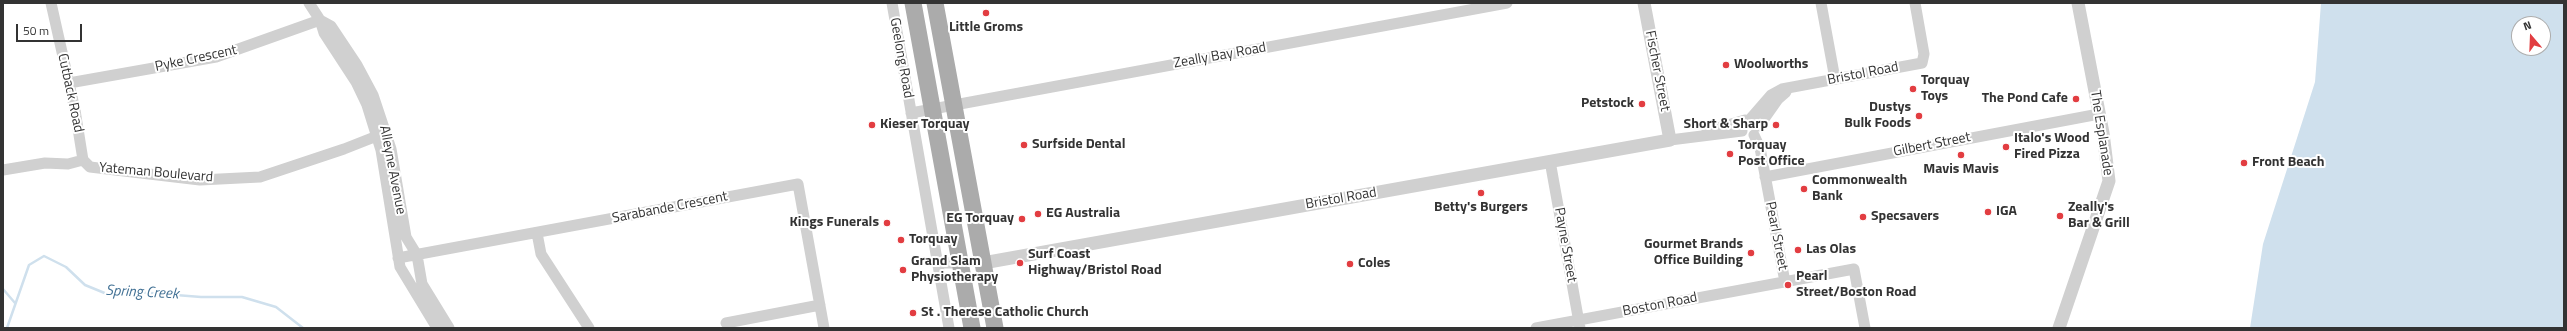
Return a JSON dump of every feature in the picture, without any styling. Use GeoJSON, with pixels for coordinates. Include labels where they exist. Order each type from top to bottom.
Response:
{"type":"FeatureCollection","features":[{"type":"Feature","properties":{"kind":"main road"},"geometry":{"type":"LineString","coordinates":[[913,3],[972,328]]}},
{"type":"Feature","properties":{"kind":"main road"},"geometry":{"type":"LineString","coordinates":[[935,3],[995,328]]}},
{"type":"Feature","properties":{"kind":"main road"},"geometry":{"type":"LineString","coordinates":[[960,263],[983,263]]}},
{"type":"Feature","properties":{"kind":"street","name":"Cutback Road"},"geometry":{"type":"LineString","coordinates":[[51,3],[69,83],[83,160]]}},
{"type":"Feature","properties":{"kind":"street","name":"Alleyne Avenue"},"geometry":{"type":"LineString","coordinates":[[309,3],[320,20],[324,33],[362,93],[377,136],[398,258],[404,276],[437,328]]}},
{"type":"Feature","properties":{"kind":"street","name":"Geelong Road"},"geometry":{"type":"LineString","coordinates":[[892,3],[949,328]]}},
{"type":"Feature","properties":{"kind":"street","name":"Zeally Bay Road"},"geometry":{"type":"LineString","coordinates":[[932,109],[1507,3]]}},
{"type":"Feature","properties":{"kind":"street","name":"Fischer Street"},"geometry":{"type":"LineString","coordinates":[[1644,3],[1670,140]]}},
{"type":"Feature","properties":{"kind":"street"},"geometry":{"type":"LineString","coordinates":[[1821,3],[1835,79]]}},
{"type":"Feature","properties":{"kind":"street","name":"Bristol Road"},"geometry":{"type":"LineString","coordinates":[[1699,135],[1714,127],[1748,119],[1778,91],[1922,63],[1924,54],[1915,3]]}},
{"type":"Feature","properties":{"kind":"street","name":"The Esplanade"},"geometry":{"type":"LineString","coordinates":[[2059,328],[2109,181],[2099,114],[2078,3]]}},
{"type":"Feature","properties":{"kind":"street","name":"Pyke Crescent"},"geometry":{"type":"LineString","coordinates":[[69,83],[216,57],[320,20]]}},
{"type":"Feature","properties":{"kind":"street","name":"Alleyne Avenue"},"geometry":{"type":"LineString","coordinates":[[320,20],[331,26],[357,65],[373,95],[391,149],[404,230],[417,255],[422,284],[449,328]]}},
{"type":"Feature","properties":{"kind":"street","name":"Bristol Road"},"geometry":{"type":"LineString","coordinates":[[1756,131],[1778,98],[1804,85]]}},
{"type":"Feature","properties":{"kind":"street","name":"Geelong Road"},"geometry":{"type":"LineString","coordinates":[[911,112],[932,109]]}},
{"type":"Feature","properties":{"kind":"street","name":"Gilbert Street"},"geometry":{"type":"LineString","coordinates":[[1765,177],[2099,114]]}},
{"type":"Feature","properties":{"kind":"street"},"geometry":{"type":"LineString","coordinates":[[1748,119],[1757,122],[1756,131],[1747,135],[1742,131],[1741,125],[1748,119]]}},
{"type":"Feature","properties":{"kind":"street","name":"Bristol Road"},"geometry":{"type":"LineString","coordinates":[[983,263],[1670,140],[1699,135],[1742,131]]}},
{"type":"Feature","properties":{"kind":"street","name":"Pearl Street"},"geometry":{"type":"LineString","coordinates":[[1756,131],[1785,282],[1854,270],[1865,328]]}},
{"type":"Feature","properties":{"kind":"street","name":"Yateman Boulevard"},"geometry":{"type":"LineString","coordinates":[[3,170],[45,163],[68,164],[83,160],[90,167],[200,180],[260,177],[344,149],[377,136]]}},
{"type":"Feature","properties":{"kind":"street","name":"Payne Street"},"geometry":{"type":"LineString","coordinates":[[1550,162],[1579,324]]}},
{"type":"Feature","properties":{"kind":"street","name":"Sarabande Crescent"},"geometry":{"type":"LineString","coordinates":[[398,258],[798,184],[824,328]]}},
{"type":"Feature","properties":{"kind":"street"},"geometry":{"type":"LineString","coordinates":[[537,233],[541,254],[589,328]]}},
{"type":"Feature","properties":{"kind":"street"},"geometry":{"type":"LineString","coordinates":[[937,263],[960,263]]}},
{"type":"Feature","properties":{"kind":"street","name":"Boston Road"},"geometry":{"type":"LineString","coordinates":[[1536,328],[1579,324],[1785,282]]}},
{"type":"Feature","properties":{"kind":"street"},"geometry":{"type":"LineString","coordinates":[[726,323],[820,305]]}},
{"type":"Feature","properties":{"kind":"water"},"geometry":{"type":"Polygon","coordinates":[[[2321,3],[2564,3],[2564,328],[2250,328],[2263,244],[2315,82],[2321,3]]]}},
{"type":"Feature","properties":{"kind":"waterway","name":"Spring Creek"},"geometry":{"type":"LineString","coordinates":[[7,328],[29,265],[44,256],[66,267],[85,285],[107,294],[138,292],[201,297],[242,297],[276,307],[303,328]]}},
{"type":"Feature","properties":{"kind":"waterway"},"geometry":{"type":"LineString","coordinates":[[3,289],[15,303]]}},
{"type":"Feature","properties":{"kind":"place","name":"Little Groms"},"geometry":{"type":"Point","coordinates":[986,13]}},
{"type":"Feature","properties":{"kind":"place","name":"Woolworths"},"geometry":{"type":"Point","coordinates":[1726,65]}},
{"type":"Feature","properties":{"kind":"place","name":"Torquay Toys"},"geometry":{"type":"Point","coordinates":[1913,89]}},
{"type":"Feature","properties":{"kind":"place","name":"The Pond Cafe"},"geometry":{"type":"Point","coordinates":[2076,99]}},
{"type":"Feature","properties":{"kind":"place","name":"Petstock"},"geometry":{"type":"Point","coordinates":[1642,104]}},
{"type":"Feature","properties":{"kind":"place","name":"Dustys Bulk Foods"},"geometry":{"type":"Point","coordinates":[1919,116]}},
{"type":"Feature","properties":{"kind":"place","name":"Kieser Torquay"},"geometry":{"type":"Point","coordinates":[872,125]}},
{"type":"Feature","properties":{"kind":"place","name":"Short & Sharp"},"geometry":{"type":"Point","coordinates":[1776,125]}},
{"type":"Feature","properties":{"kind":"place","name":"Surfside Dental"},"geometry":{"type":"Point","coordinates":[1024,145]}},
{"type":"Feature","properties":{"kind":"place","name":"Italo's Wood Fired Pizza"},"geometry":{"type":"Point","coordinates":[2006,147]}},
{"type":"Feature","properties":{"kind":"place","name":"Torquay Post Office"},"geometry":{"type":"Point","coordinates":[1730,154]}},
{"type":"Feature","properties":{"kind":"place","name":"Mavis Mavis"},"geometry":{"type":"Point","coordinates":[1961,155]}},
{"type":"Feature","properties":{"kind":"place","name":"Front Beach"},"geometry":{"type":"Point","coordinates":[2244,163]}},
{"type":"Feature","properties":{"kind":"place","name":"Commonwealth Bank"},"geometry":{"type":"Point","coordinates":[1804,189]}},
{"type":"Feature","properties":{"kind":"place","name":"Betty's Burgers"},"geometry":{"type":"Point","coordinates":[1481,193]}},
{"type":"Feature","properties":{"kind":"place","name":"IGA"},"geometry":{"type":"Point","coordinates":[1988,212]}},
{"type":"Feature","properties":{"kind":"place","name":"EG Australia"},"geometry":{"type":"Point","coordinates":[1038,214]}},
{"type":"Feature","properties":{"kind":"place","name":"Zeally's Bar & Grill"},"geometry":{"type":"Point","coordinates":[2060,216]}},
{"type":"Feature","properties":{"kind":"place","name":"Specsavers"},"geometry":{"type":"Point","coordinates":[1863,217]}},
{"type":"Feature","properties":{"kind":"place","name":"EG Torquay"},"geometry":{"type":"Point","coordinates":[1022,219]}},
{"type":"Feature","properties":{"kind":"place","name":"Kings Funerals"},"geometry":{"type":"Point","coordinates":[887,223]}},
{"type":"Feature","properties":{"kind":"place","name":"Torquay"},"geometry":{"type":"Point","coordinates":[901,240]}},
{"type":"Feature","properties":{"kind":"place","name":"Las Olas"},"geometry":{"type":"Point","coordinates":[1798,250]}},
{"type":"Feature","properties":{"kind":"place","name":"Gourmet Brands Office Building"},"geometry":{"type":"Point","coordinates":[1751,253]}},
{"type":"Feature","properties":{"kind":"place","name":"Surf Coast Highway/Bristol Road"},"geometry":{"type":"Point","coordinates":[1020,263]}},
{"type":"Feature","properties":{"kind":"place","name":"Coles"},"geometry":{"type":"Point","coordinates":[1350,264]}},
{"type":"Feature","properties":{"kind":"place","name":"Grand Slam Physiotherapy"},"geometry":{"type":"Point","coordinates":[903,270]}},
{"type":"Feature","properties":{"kind":"place","name":"Pearl Street/Boston Road"},"geometry":{"type":"Point","coordinates":[1788,285]}},
{"type":"Feature","properties":{"kind":"place","name":"St . Therese Catholic Church"},"geometry":{"type":"Point","coordinates":[913,313]}}]}
